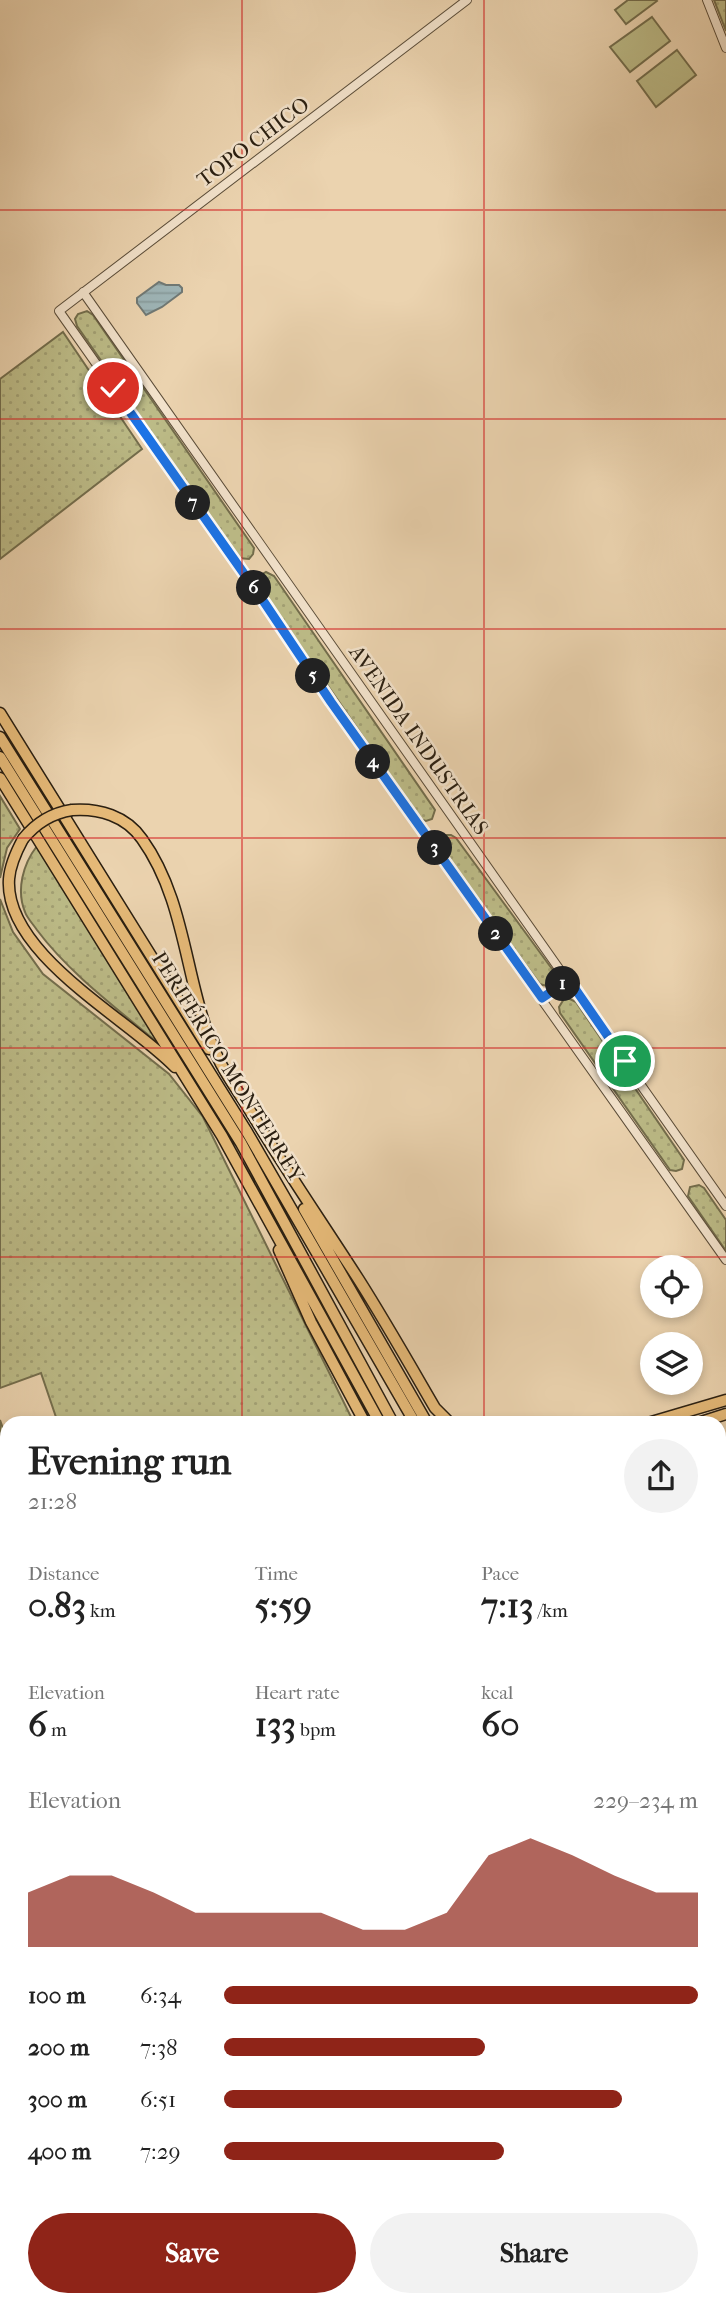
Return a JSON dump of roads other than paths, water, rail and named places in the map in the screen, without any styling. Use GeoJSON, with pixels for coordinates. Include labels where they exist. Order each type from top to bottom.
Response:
{"type":"FeatureCollection","features":[{"type":"Feature","properties":{"kind":"highway"},"geometry":{"type":"LineString","coordinates":[[0,713],[209,1049],[359,1280],[435,1408],[443,1416]]}},
{"type":"Feature","properties":{"kind":"highway","name":"PERIFÉRICO MONTERREY"},"geometry":{"type":"LineString","coordinates":[[0,737],[247,1132],[411,1416]]}},
{"type":"Feature","properties":{"kind":"highway","name":"PERIFÉRICO MONTERREY"},"geometry":{"type":"LineString","coordinates":[[0,757],[241,1143],[389,1416]]}},
{"type":"Feature","properties":{"kind":"highway"},"geometry":{"type":"LineString","coordinates":[[0,778],[222,1136],[376,1416]]}},
{"type":"Feature","properties":{"kind":"highway"},"geometry":{"type":"LineString","coordinates":[[192,1088],[167,1059],[64,976],[33,943],[17,916],[9,893],[10,867],[23,839],[44,820],[72,810],[102,812],[125,821],[136,830],[150,852],[178,918],[204,1023],[221,1064]]}},
{"type":"Feature","properties":{"kind":"highway"},"geometry":{"type":"LineString","coordinates":[[272,1147],[298,1198],[423,1416]]}},
{"type":"Feature","properties":{"kind":"highway"},"geometry":{"type":"LineString","coordinates":[[254,1193],[311,1322],[361,1416]]}},
{"type":"Feature","properties":{"kind":"highway"},"geometry":{"type":"LineString","coordinates":[[672,1416],[726,1400]]}},
{"type":"Feature","properties":{"kind":"street","name":"TOPO CHICO"},"geometry":{"type":"LineString","coordinates":[[467,0],[59,311],[264,602],[331,702],[542,998]]}},
{"type":"Feature","properties":{"kind":"street"},"geometry":{"type":"LineString","coordinates":[[708,0],[726,48]]}},
{"type":"Feature","properties":{"kind":"street","name":"AVENIDA INDUSTRIAS"},"geometry":{"type":"LineString","coordinates":[[83,292],[726,1206]]}},
{"type":"Feature","properties":{"kind":"street"},"geometry":{"type":"LineString","coordinates":[[569,980],[542,998],[726,1260]]}},
{"type":"Feature","properties":{"kind":"water"},"geometry":{"type":"Polygon","coordinates":[[[159,282],[179,285],[182,292],[146,315],[137,303],[137,298],[159,282]]]}}]}
